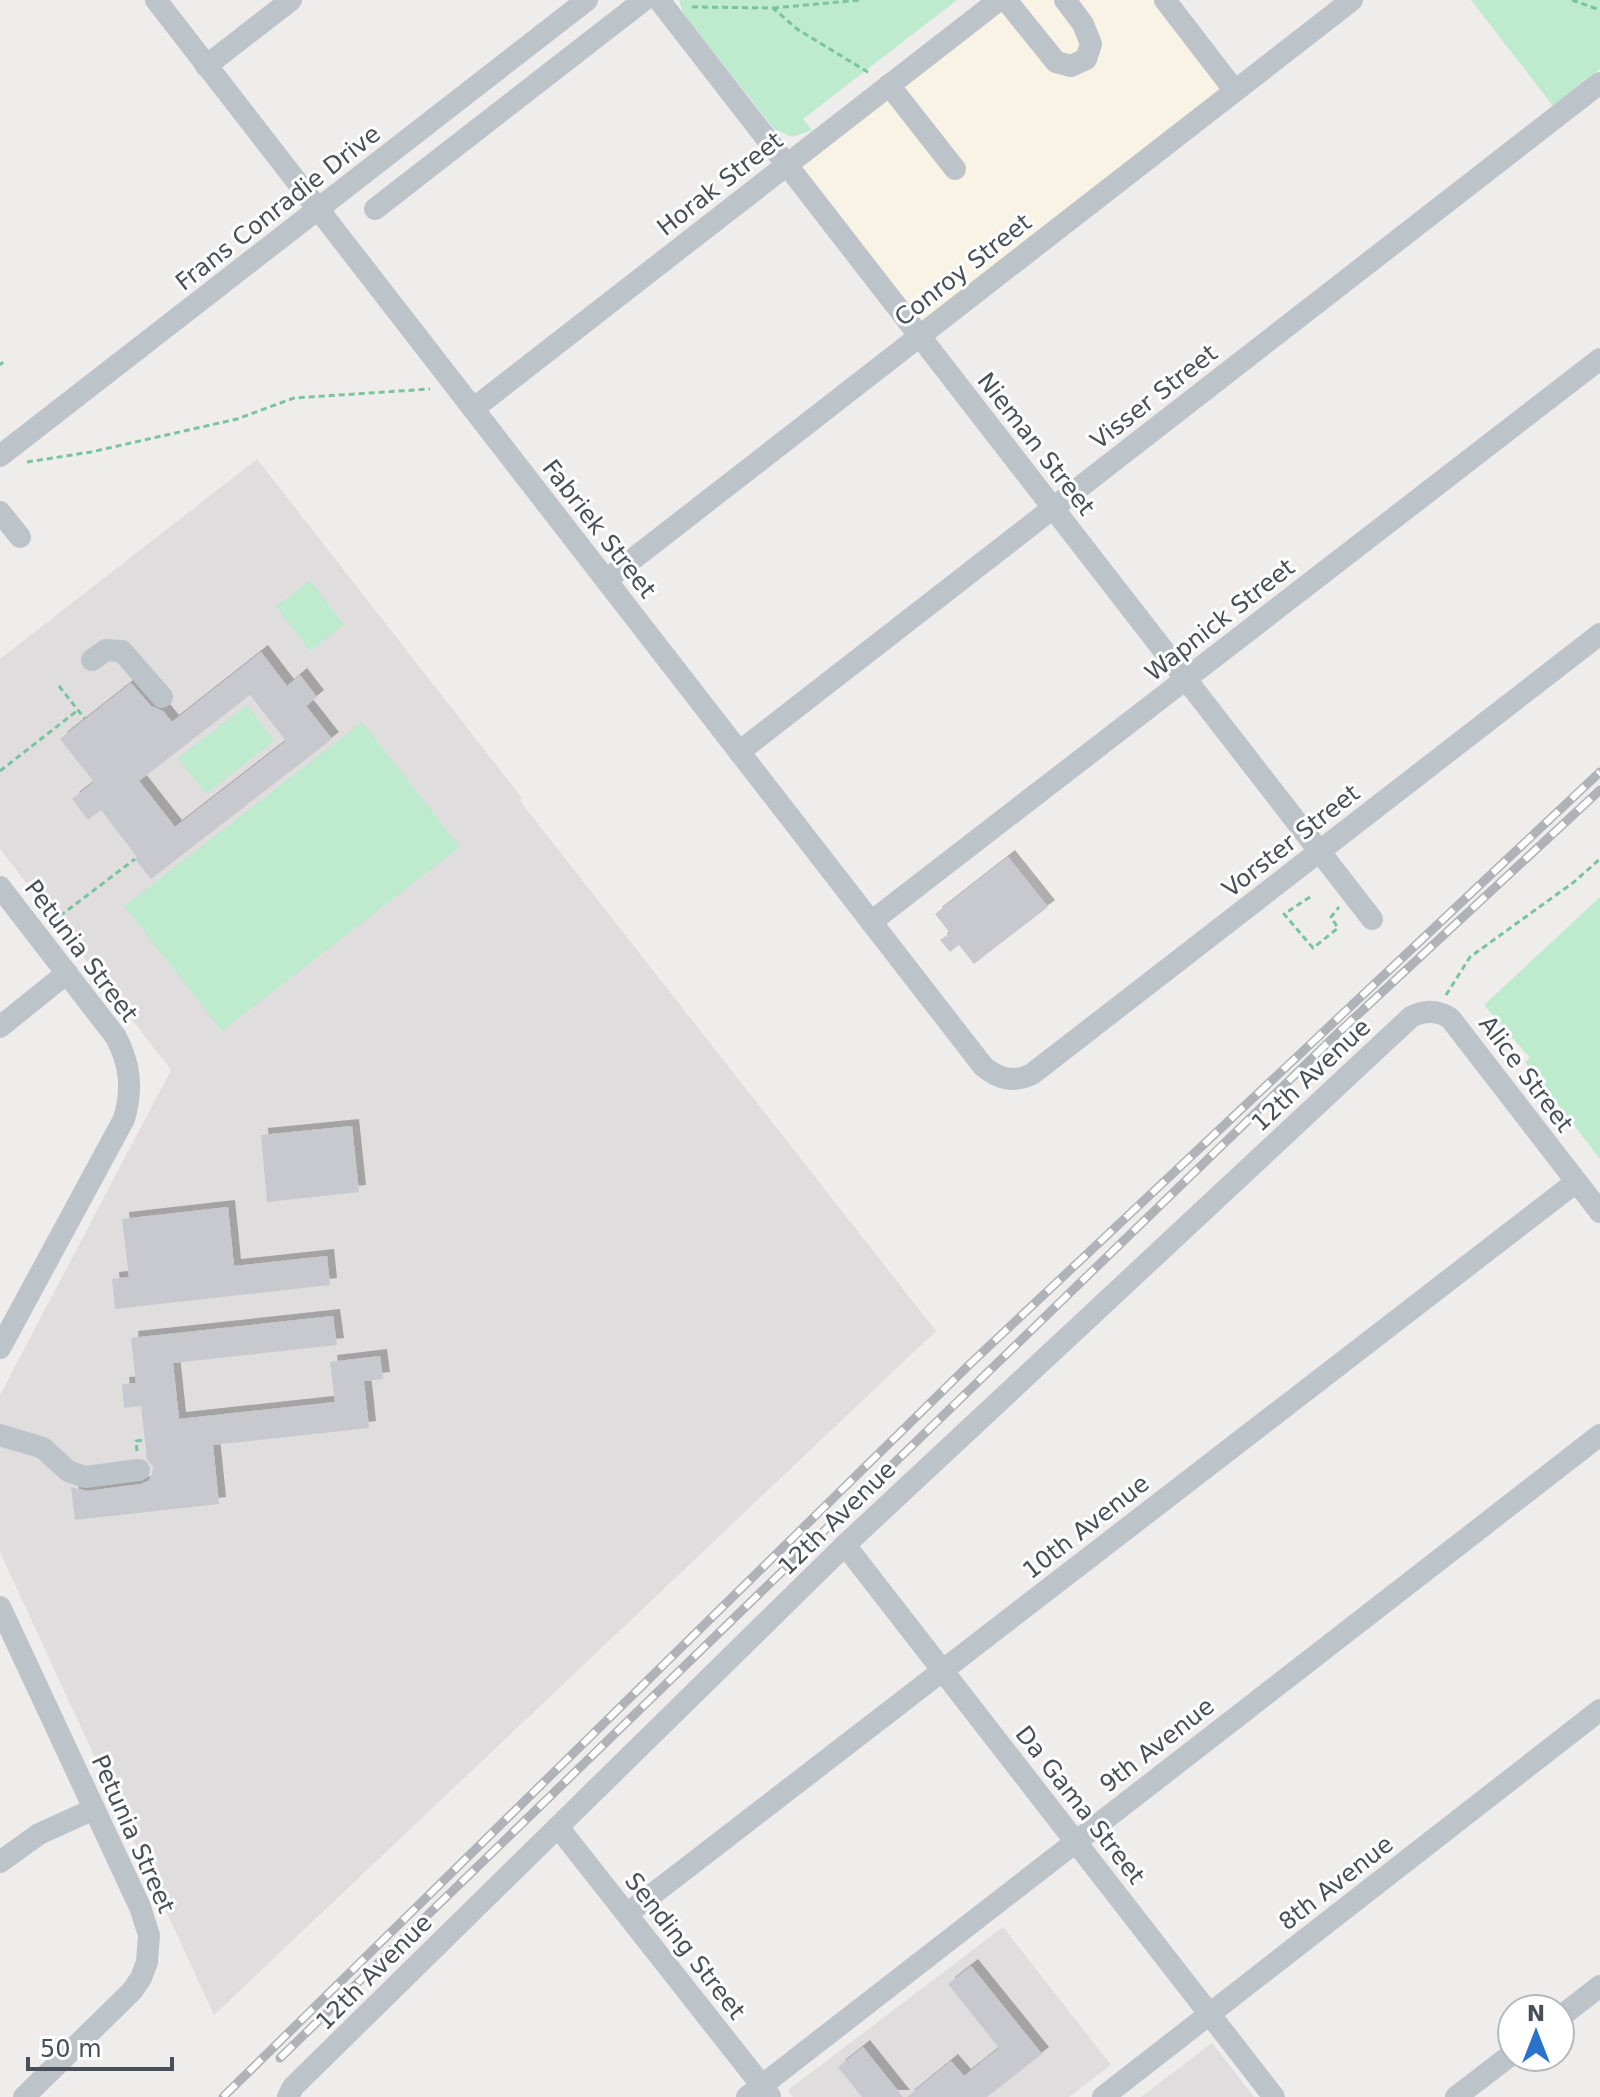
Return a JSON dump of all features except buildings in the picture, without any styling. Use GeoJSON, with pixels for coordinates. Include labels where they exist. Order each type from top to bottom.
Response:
{"type":"FeatureCollection","features":[{"type":"Feature","properties":{"kind":"street","name":"Fabriek Street"},"geometry":{"type":"LineString","coordinates":[[156,0],[983,1066],[990,1073],[1009,1079]]}},
{"type":"Feature","properties":{"kind":"street"},"geometry":{"type":"LineString","coordinates":[[206,66],[291,0]]}},
{"type":"Feature","properties":{"kind":"street","name":"Frans Conradie Drive"},"geometry":{"type":"LineString","coordinates":[[9,459],[317,210],[587,0]]}},
{"type":"Feature","properties":{"kind":"street","name":"Horak Street"},"geometry":{"type":"LineString","coordinates":[[473,409],[999,0]]}},
{"type":"Feature","properties":{"kind":"street"},"geometry":{"type":"LineString","coordinates":[[1006,0],[1056,62],[1071,66],[1086,59],[1091,44],[1083,24],[1065,0]]}},
{"type":"Feature","properties":{"kind":"street"},"geometry":{"type":"LineString","coordinates":[[1165,0],[1235,91]]}},
{"type":"Feature","properties":{"kind":"street","name":"Conroy Street"},"geometry":{"type":"LineString","coordinates":[[606,580],[1352,0]]}},
{"type":"Feature","properties":{"kind":"street"},"geometry":{"type":"LineString","coordinates":[[375,209],[656,2]]}},
{"type":"Feature","properties":{"kind":"street","name":"Nieman Street"},"geometry":{"type":"LineString","coordinates":[[656,2],[787,165],[1372,919]]}},
{"type":"Feature","properties":{"kind":"street","name":"Visser Street"},"geometry":{"type":"LineString","coordinates":[[739,752],[1600,83]]}},
{"type":"Feature","properties":{"kind":"street"},"geometry":{"type":"LineString","coordinates":[[889,85],[955,169]]}},
{"type":"Feature","properties":{"kind":"street","name":"Wapnick Street"},"geometry":{"type":"LineString","coordinates":[[871,922],[1600,359]]}},
{"type":"Feature","properties":{"kind":"street"},"geometry":{"type":"LineString","coordinates":[[0,512],[20,537]]}},
{"type":"Feature","properties":{"kind":"street","name":"Vorster Street"},"geometry":{"type":"LineString","coordinates":[[1009,1079],[1032,1074],[1600,634]]}},
{"type":"Feature","properties":{"kind":"street"},"geometry":{"type":"LineString","coordinates":[[92,660],[106,650],[122,651],[162,697]]}},
{"type":"Feature","properties":{"kind":"street","name":"Petunia Street"},"geometry":{"type":"LineString","coordinates":[[0,887],[116,1037],[128,1066],[130,1081],[128,1107],[114,1158],[0,1348]]}},
{"type":"Feature","properties":{"kind":"street"},"geometry":{"type":"LineString","coordinates":[[0,1027],[67,973]]}},
{"type":"Feature","properties":{"kind":"street","name":"12th Avenue"},"geometry":{"type":"LineString","coordinates":[[291,2092],[845,1545],[1411,1017],[1426,1011],[1435,1012]]}},
{"type":"Feature","properties":{"kind":"street","name":"Alice Street"},"geometry":{"type":"LineString","coordinates":[[1435,1012],[1456,1024],[1600,1212]]}},
{"type":"Feature","properties":{"kind":"street","name":"10th Avenue"},"geometry":{"type":"LineString","coordinates":[[627,1914],[1576,1182]]}},
{"type":"Feature","properties":{"kind":"street"},"geometry":{"type":"LineString","coordinates":[[0,1435],[43,1448],[76,1475],[85,1477],[139,1470]]}},
{"type":"Feature","properties":{"kind":"street","name":"9th Avenue"},"geometry":{"type":"LineString","coordinates":[[759,2093],[1600,1435]]}},
{"type":"Feature","properties":{"kind":"street","name":"Da Gama Street"},"geometry":{"type":"LineString","coordinates":[[845,1545],[1274,2097]]}},
{"type":"Feature","properties":{"kind":"street","name":"Petunia Street"},"geometry":{"type":"LineString","coordinates":[[0,1607],[8,1645],[94,1809],[147,1922],[149,1947],[147,1962],[132,1991],[24,2097]]}},
{"type":"Feature","properties":{"kind":"street","name":"8th Avenue"},"geometry":{"type":"LineString","coordinates":[[1103,2097],[1600,1710]]}},
{"type":"Feature","properties":{"kind":"street"},"geometry":{"type":"LineString","coordinates":[[0,1862],[39,1834],[94,1809]]}},
{"type":"Feature","properties":{"kind":"street","name":"Sending Street"},"geometry":{"type":"LineString","coordinates":[[558,1827],[627,1914],[759,2093]]}},
{"type":"Feature","properties":{"kind":"street"},"geometry":{"type":"LineString","coordinates":[[1576,2005],[1600,1986]]}},
{"type":"Feature","properties":{"kind":"street"},"geometry":{"type":"LineString","coordinates":[[1456,2097],[1496,2066]]}},
{"type":"Feature","properties":{"kind":"path"},"geometry":{"type":"LineString","coordinates":[[656,2],[773,8],[861,0]]}},
{"type":"Feature","properties":{"kind":"path"},"geometry":{"type":"LineString","coordinates":[[1572,0],[1600,10]]}},
{"type":"Feature","properties":{"kind":"path"},"geometry":{"type":"LineString","coordinates":[[773,8],[797,29],[889,85]]}},
{"type":"Feature","properties":{"kind":"path"},"geometry":{"type":"LineString","coordinates":[[9,459],[40,462],[91,452],[223,422],[294,398],[456,387]]}},
{"type":"Feature","properties":{"kind":"path"},"geometry":{"type":"LineString","coordinates":[[59,686],[85,719]]}},
{"type":"Feature","properties":{"kind":"path"},"geometry":{"type":"LineString","coordinates":[[0,771],[78,710]]}},
{"type":"Feature","properties":{"kind":"path"},"geometry":{"type":"LineString","coordinates":[[37,935],[135,859]]}},
{"type":"Feature","properties":{"kind":"path"},"geometry":{"type":"LineString","coordinates":[[1435,1012],[1470,957],[1574,882],[1600,859]]}},
{"type":"Feature","properties":{"kind":"path"},"geometry":{"type":"LineString","coordinates":[[1310,897],[1284,914],[1313,948],[1338,928],[1331,917],[1351,892]]}},
{"type":"Feature","properties":{"kind":"shaded area"},"geometry":{"type":"Polygon","coordinates":[[[1001,0],[1164,0],[1234,90],[919,335],[787,167],[1001,0]]]}},
{"type":"Feature","properties":{"kind":"shaded area"},"geometry":{"type":"Polygon","coordinates":[[[257,459],[522,798],[520,801],[936,1331],[214,2015],[0,1552],[0,1395],[171,1070],[0,849],[0,659],[257,459]]]}},
{"type":"Feature","properties":{"kind":"shaded area"},"geometry":{"type":"Polygon","coordinates":[[[1003,1927],[1111,2065],[1069,2097],[793,2097],[788,2090],[1003,1927]]]}},
{"type":"Feature","properties":{"kind":"shaded area"},"geometry":{"type":"Polygon","coordinates":[[[1212,2043],[1254,2097],[1141,2097],[1212,2043]]]}},
{"type":"Feature","properties":{"kind":"green space"},"geometry":{"type":"Polygon","coordinates":[[[679,0],[957,0],[803,119],[812,130],[792,137],[774,129],[683,13],[679,0]]]}},
{"type":"Feature","properties":{"kind":"green space"},"geometry":{"type":"Polygon","coordinates":[[[1471,0],[1600,0],[1600,69],[1553,106],[1471,0]]]}},
{"type":"Feature","properties":{"kind":"green space"},"geometry":{"type":"Polygon","coordinates":[[[310,580],[344,625],[310,651],[276,607],[310,580]]]}},
{"type":"Feature","properties":{"kind":"green space"},"geometry":{"type":"Polygon","coordinates":[[[247,705],[274,741],[206,794],[178,758],[247,705]]]}},
{"type":"Feature","properties":{"kind":"green space"},"geometry":{"type":"Polygon","coordinates":[[[362,722],[460,847],[222,1031],[124,906],[362,722]]]}},
{"type":"Feature","properties":{"kind":"green space"},"geometry":{"type":"Polygon","coordinates":[[[1600,897],[1600,1159],[1525,1062],[1530,1058],[1484,1005],[1600,897]]]}},
{"type":"Feature","properties":{"kind":"railway"},"geometry":{"type":"LineString","coordinates":[[223,2097],[970,1364],[1600,772]]}},
{"type":"Feature","properties":{"kind":"railway"},"geometry":{"type":"LineString","coordinates":[[280,2058],[1337,1034],[1600,790]]}}]}
